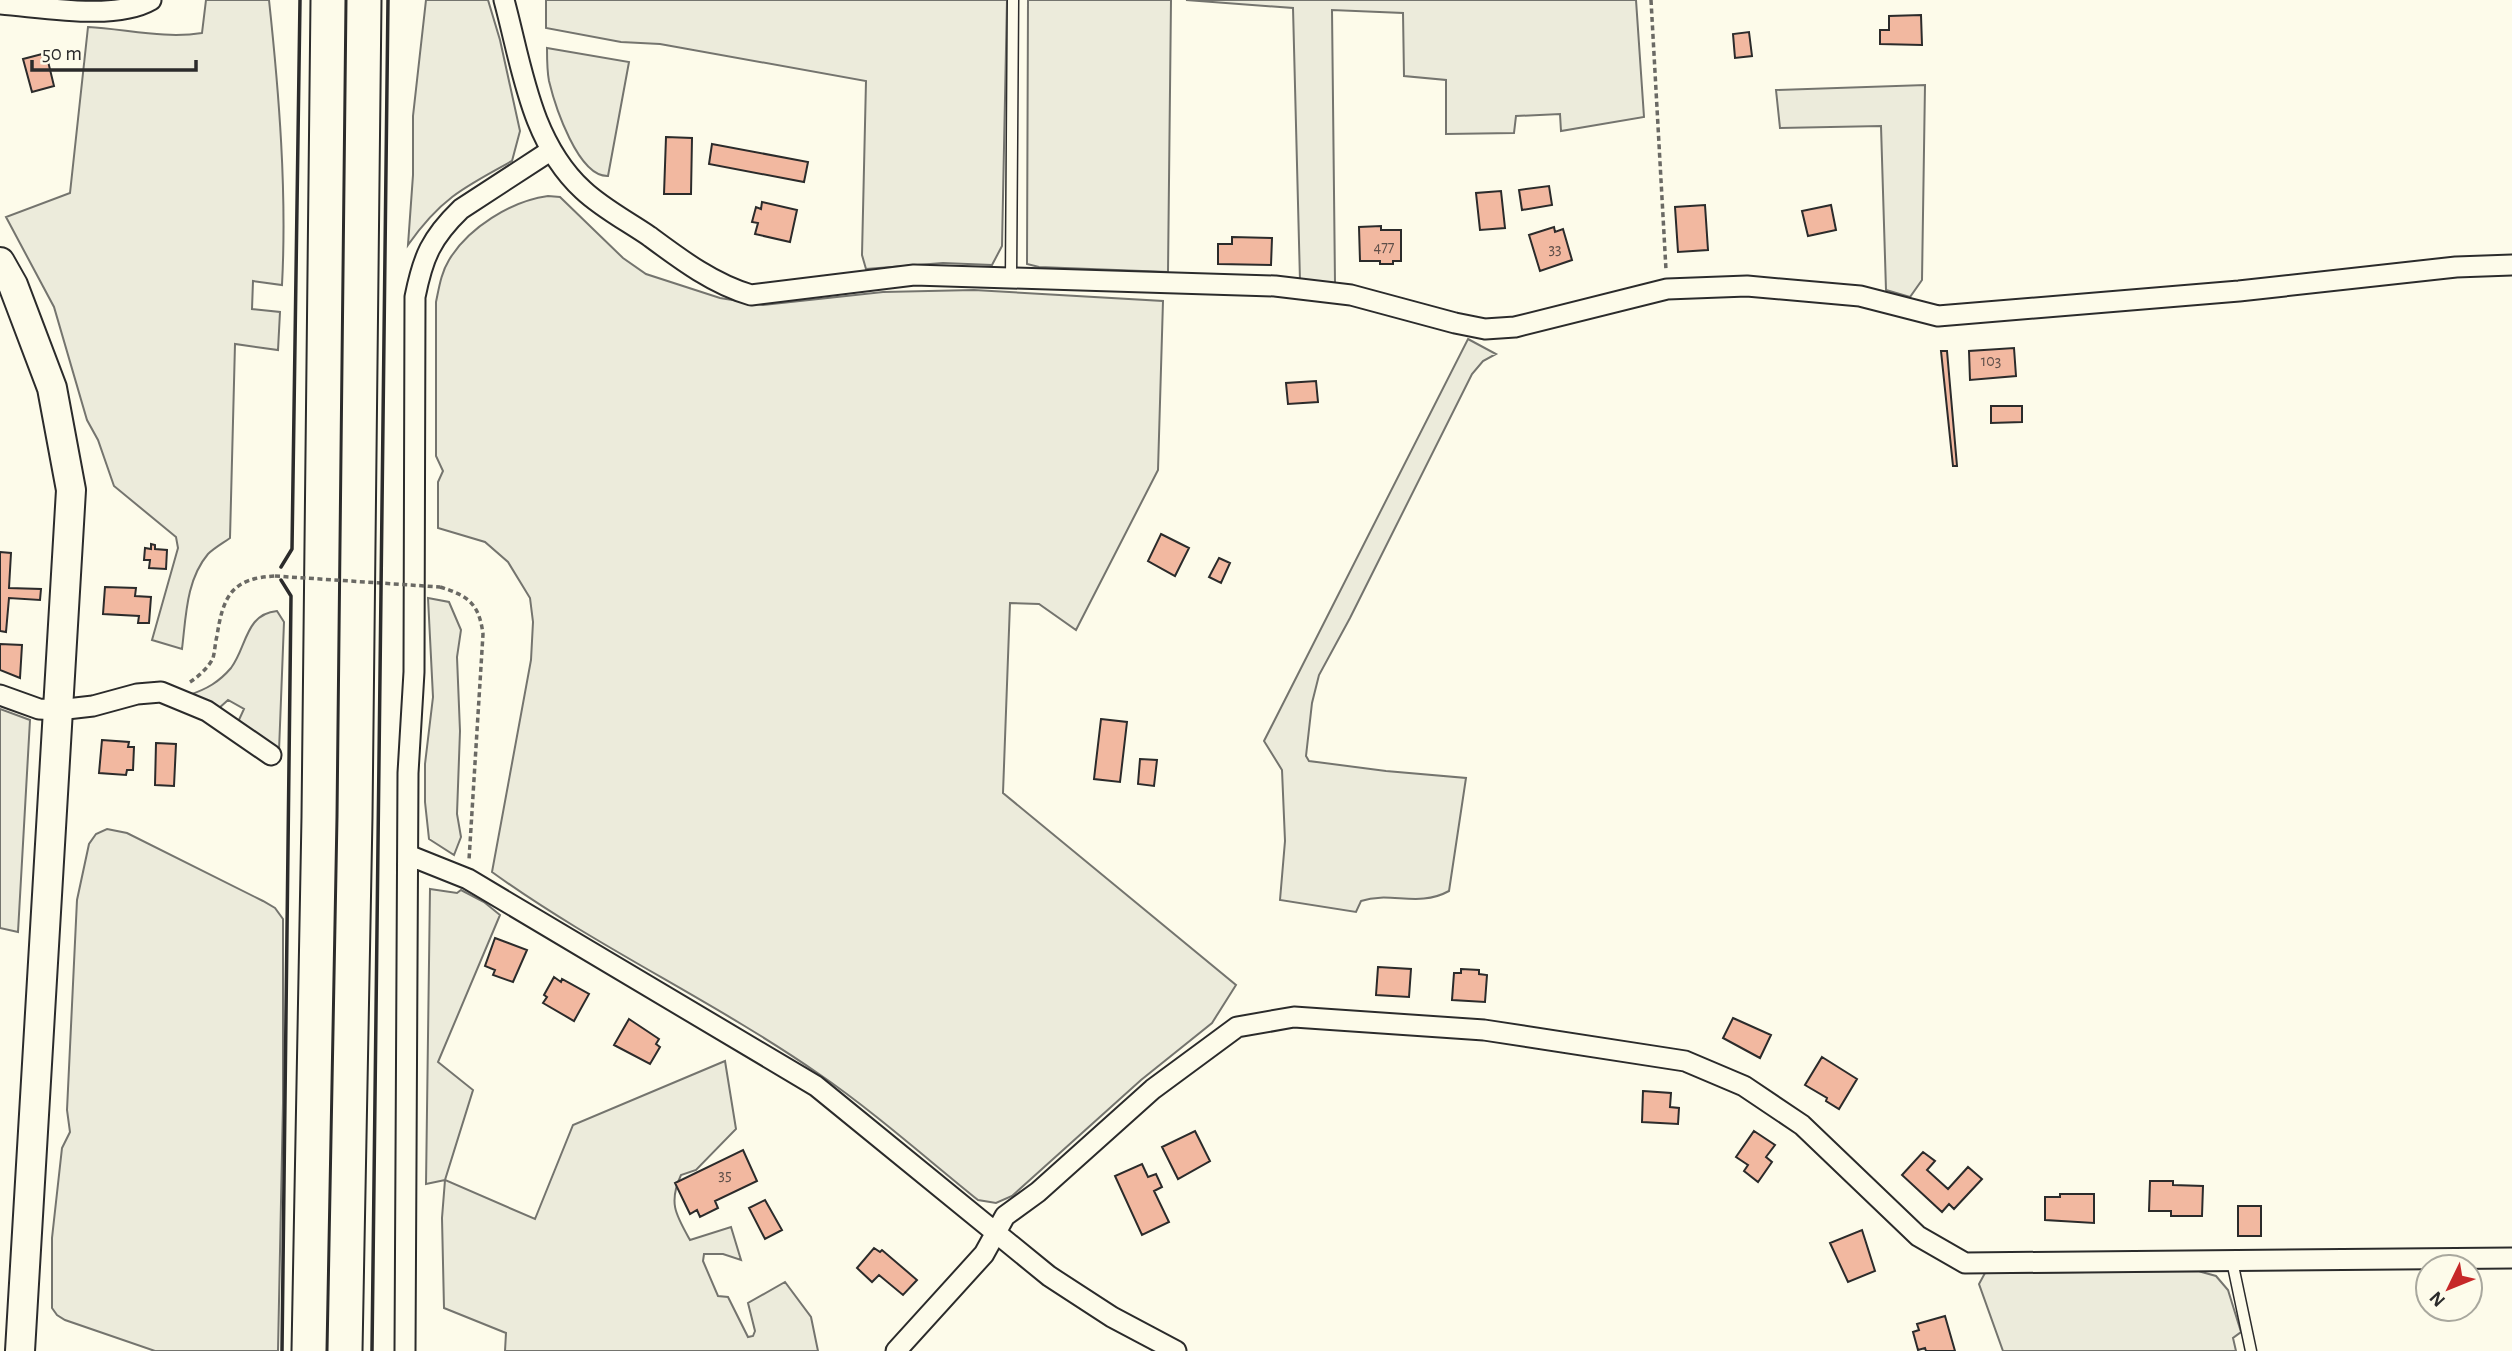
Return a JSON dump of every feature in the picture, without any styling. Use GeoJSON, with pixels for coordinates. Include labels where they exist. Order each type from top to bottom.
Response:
{"type":"FeatureCollection","features":[{"type":"Feature","properties":{"kind":"highway"},"geometry":{"type":"LineString","coordinates":[[309,1351],[319,817],[328,0]]}},
{"type":"Feature","properties":{"kind":"highway"},"geometry":{"type":"LineString","coordinates":[[345,1351],[365,0]]}},
{"type":"Feature","properties":{"kind":"main road"},"geometry":{"type":"LineString","coordinates":[[0,262],[13,285],[52,388],[71,490],[20,1351]]}},
{"type":"Feature","properties":{"kind":"street"},"geometry":{"type":"LineString","coordinates":[[0,4],[110,12],[135,8],[151,0]]}},
{"type":"Feature","properties":{"kind":"street"},"geometry":{"type":"LineString","coordinates":[[504,0],[533,110],[550,151],[560,166],[586,193],[679,258],[733,290],[751,295],[914,275],[1275,286],[1351,295],[1485,329],[1515,327],[1667,289],[1747,286],[1860,296],[1938,316],[2239,291],[2456,267],[2512,265]]}},
{"type":"Feature","properties":{"kind":"street"},"geometry":{"type":"LineString","coordinates":[[404,1351],[408,774],[414,672],[415,297],[422,265],[433,240],[449,221],[461,209],[550,151]]}},
{"type":"Feature","properties":{"kind":"street"},"geometry":{"type":"LineString","coordinates":[[0,695],[39,709],[58,710],[93,706],[136,694],[162,692],[207,711],[271,755]]}},
{"type":"Feature","properties":{"kind":"street"},"geometry":{"type":"LineString","coordinates":[[408,855],[468,879],[816,1086],[1049,1276],[1112,1317],[1176,1351]]}},
{"type":"Feature","properties":{"kind":"street"},"geometry":{"type":"LineString","coordinates":[[896,1351],[970,1270],[1005,1216],[1038,1192],[1153,1089],[1237,1027],[1294,1017],[1484,1030],[1685,1061],[1744,1086],[1802,1125],[1918,1236],[1965,1263],[2512,1258]]}},
{"type":"Feature","properties":{"kind":"lane"},"geometry":{"type":"LineString","coordinates":[[1011,278],[1013,0]]}},
{"type":"Feature","properties":{"kind":"lane"},"geometry":{"type":"LineString","coordinates":[[2232,1261],[2251,1351]]}},
{"type":"Feature","properties":{"kind":"path"},"geometry":{"type":"LineString","coordinates":[[1651,0],[1667,289]]}},
{"type":"Feature","properties":{"kind":"path"},"geometry":{"type":"LineString","coordinates":[[162,692],[192,681],[213,659],[221,610],[231,591],[256,577],[440,587],[471,601],[480,616],[482,634],[468,879]]}},
{"type":"Feature","properties":{"kind":"shaded area"},"geometry":{"type":"Polygon","coordinates":[[[206,0],[269,0],[281,142],[282,285],[253,281],[252,309],[280,312],[278,350],[235,344],[230,538],[208,554],[195,575],[188,599],[182,649],[152,640],[178,548],[176,537],[114,486],[98,440],[87,420],[54,307],[6,217],[70,193],[88,27],[159,34],[202,33],[206,0]]]}},
{"type":"Feature","properties":{"kind":"shaded area"},"geometry":{"type":"Polygon","coordinates":[[[426,0],[488,0],[500,40],[520,131],[512,161],[442,205],[408,245],[413,175],[413,116],[426,0]]]}},
{"type":"Feature","properties":{"kind":"shaded area"},"geometry":{"type":"Polygon","coordinates":[[[546,0],[1007,0],[1002,246],[992,265],[943,263],[866,269],[862,255],[866,81],[660,44],[621,42],[546,28],[546,0]]]}},
{"type":"Feature","properties":{"kind":"shaded area"},"geometry":{"type":"Polygon","coordinates":[[[1028,0],[1171,0],[1168,272],[1039,267],[1027,264],[1028,0]]]}},
{"type":"Feature","properties":{"kind":"shaded area"},"geometry":{"type":"Polygon","coordinates":[[[1186,0],[1636,0],[1644,117],[1561,131],[1560,114],[1516,116],[1514,133],[1446,134],[1446,80],[1404,76],[1403,13],[1332,10],[1335,283],[1300,281],[1293,8],[1186,0]]]}},
{"type":"Feature","properties":{"kind":"shaded area"},"geometry":{"type":"Polygon","coordinates":[[[547,48],[629,62],[608,176],[597,173],[587,165],[562,122],[549,81],[547,48]]]}},
{"type":"Feature","properties":{"kind":"shaded area"},"geometry":{"type":"Polygon","coordinates":[[[1925,85],[1922,280],[1910,297],[1886,290],[1881,126],[1780,128],[1776,90],[1925,85]]]}},
{"type":"Feature","properties":{"kind":"shaded area"},"geometry":{"type":"Polygon","coordinates":[[[548,196],[560,197],[623,258],[646,274],[720,298],[763,305],[883,292],[974,290],[1163,301],[1158,470],[1076,630],[1039,604],[1010,603],[1003,793],[1236,985],[1212,1023],[1141,1080],[1012,1196],[996,1203],[978,1200],[880,1119],[779,1047],[572,925],[492,872],[531,660],[533,622],[530,598],[508,562],[485,542],[438,528],[438,482],[443,471],[436,456],[436,302],[446,265],[467,237],[505,210],[548,196]]]}},
{"type":"Feature","properties":{"kind":"shaded area"},"geometry":{"type":"Polygon","coordinates":[[[1468,339],[1496,354],[1483,361],[1472,374],[1319,675],[1312,703],[1306,756],[1309,761],[1466,778],[1449,891],[1438,896],[1415,899],[1372,898],[1361,901],[1356,912],[1280,900],[1285,841],[1282,770],[1264,741],[1468,339]]]}},
{"type":"Feature","properties":{"kind":"shaded area"},"geometry":{"type":"Polygon","coordinates":[[[428,598],[449,602],[461,630],[457,657],[460,731],[457,814],[461,837],[454,855],[429,839],[425,802],[425,764],[433,697],[428,598]]]}},
{"type":"Feature","properties":{"kind":"shaded area"},"geometry":{"type":"Polygon","coordinates":[[[277,611],[284,622],[279,751],[238,722],[244,709],[228,700],[218,709],[189,695],[212,684],[226,673],[236,660],[253,625],[266,613],[277,611]]]}},
{"type":"Feature","properties":{"kind":"shaded area"},"geometry":{"type":"Polygon","coordinates":[[[0,709],[30,720],[18,932],[0,928],[0,709]]]}},
{"type":"Feature","properties":{"kind":"shaded area"},"geometry":{"type":"Polygon","coordinates":[[[107,829],[127,833],[263,901],[275,908],[283,919],[283,1103],[278,1351],[155,1351],[65,1320],[52,1308],[52,1238],[62,1148],[70,1132],[67,1110],[77,900],[89,844],[96,834],[107,829]]]}},
{"type":"Feature","properties":{"kind":"shaded area"},"geometry":{"type":"Polygon","coordinates":[[[430,889],[457,893],[461,890],[484,902],[500,915],[438,1062],[473,1090],[445,1180],[426,1184],[430,889]]]}},
{"type":"Feature","properties":{"kind":"shaded area"},"geometry":{"type":"Polygon","coordinates":[[[725,1061],[736,1129],[696,1170],[681,1175],[675,1193],[675,1209],[690,1240],[731,1227],[741,1260],[723,1254],[704,1254],[703,1261],[718,1296],[728,1297],[748,1337],[753,1336],[755,1331],[748,1303],[785,1282],[811,1317],[818,1351],[505,1351],[506,1333],[444,1308],[442,1218],[445,1180],[535,1219],[573,1125],[725,1061]]]}},
{"type":"Feature","properties":{"kind":"shaded area"},"geometry":{"type":"Polygon","coordinates":[[[2198,1271],[2216,1276],[2228,1290],[2241,1332],[2233,1338],[2236,1351],[2003,1351],[1979,1284],[1985,1273],[2198,1271]]]}},
{"type":"Feature","properties":{"kind":"building"},"geometry":{"type":"Polygon","coordinates":[[[1921,15],[1922,45],[1880,44],[1880,30],[1889,30],[1889,16],[1921,15]]]}},
{"type":"Feature","properties":{"kind":"building"},"geometry":{"type":"Polygon","coordinates":[[[1749,32],[1752,56],[1735,58],[1733,34],[1749,32]]]}},
{"type":"Feature","properties":{"kind":"building"},"geometry":{"type":"Polygon","coordinates":[[[46,53],[54,86],[32,92],[23,59],[46,53]]]}},
{"type":"Feature","properties":{"kind":"building"},"geometry":{"type":"Polygon","coordinates":[[[666,137],[692,138],[691,194],[664,194],[666,137]]]}},
{"type":"Feature","properties":{"kind":"building"},"geometry":{"type":"Polygon","coordinates":[[[712,144],[808,162],[804,182],[709,164],[712,144]]]}},
{"type":"Feature","properties":{"kind":"building"},"geometry":{"type":"Polygon","coordinates":[[[1549,186],[1552,205],[1522,210],[1519,190],[1549,186]]]}},
{"type":"Feature","properties":{"kind":"building"},"geometry":{"type":"Polygon","coordinates":[[[1501,191],[1505,228],[1480,230],[1476,193],[1501,191]]]}},
{"type":"Feature","properties":{"kind":"building"},"geometry":{"type":"Polygon","coordinates":[[[762,202],[797,210],[790,242],[755,234],[758,223],[752,222],[756,207],[761,209],[762,202]]]}},
{"type":"Feature","properties":{"kind":"building"},"geometry":{"type":"Polygon","coordinates":[[[1705,205],[1708,250],[1678,252],[1675,207],[1705,205]]]}},
{"type":"Feature","properties":{"kind":"building"},"geometry":{"type":"Polygon","coordinates":[[[1831,205],[1836,230],[1808,236],[1802,211],[1831,205]]]}},
{"type":"Feature","properties":{"kind":"building"},"geometry":{"type":"Polygon","coordinates":[[[1381,226],[1381,230],[1401,230],[1401,261],[1380,264],[1380,261],[1360,261],[1359,227],[1381,226]]]}},
{"type":"Feature","properties":{"kind":"building"},"geometry":{"type":"Polygon","coordinates":[[[1554,227],[1555,232],[1563,229],[1572,260],[1540,271],[1529,235],[1554,227]]]}},
{"type":"Feature","properties":{"kind":"building"},"geometry":{"type":"Polygon","coordinates":[[[1232,237],[1272,238],[1271,265],[1218,264],[1218,244],[1232,244],[1232,237]]]}},
{"type":"Feature","properties":{"kind":"building"},"geometry":{"type":"Polygon","coordinates":[[[2014,348],[2016,376],[1970,380],[1969,351],[2014,348]]]}},
{"type":"Feature","properties":{"kind":"building"},"geometry":{"type":"Polygon","coordinates":[[[1941,351],[1947,351],[1957,466],[1953,466],[1941,351]]]}},
{"type":"Feature","properties":{"kind":"building"},"geometry":{"type":"Polygon","coordinates":[[[1316,381],[1318,402],[1288,404],[1286,383],[1316,381]]]}},
{"type":"Feature","properties":{"kind":"building"},"geometry":{"type":"Polygon","coordinates":[[[1991,406],[2022,406],[2022,422],[1991,423],[1991,406]]]}},
{"type":"Feature","properties":{"kind":"building"},"geometry":{"type":"Polygon","coordinates":[[[1161,534],[1189,548],[1175,576],[1148,561],[1161,534]]]}},
{"type":"Feature","properties":{"kind":"building"},"geometry":{"type":"Polygon","coordinates":[[[151,544],[155,545],[155,549],[167,550],[166,569],[149,568],[150,560],[144,560],[145,548],[151,549],[151,544]]]}},
{"type":"Feature","properties":{"kind":"building"},"geometry":{"type":"Polygon","coordinates":[[[0,552],[11,553],[9,588],[41,589],[40,600],[9,598],[6,632],[0,631],[0,552]]]}},
{"type":"Feature","properties":{"kind":"building"},"geometry":{"type":"Polygon","coordinates":[[[1219,558],[1230,563],[1221,583],[1209,577],[1219,558]]]}},
{"type":"Feature","properties":{"kind":"building"},"geometry":{"type":"Polygon","coordinates":[[[105,587],[136,588],[135,596],[151,597],[149,623],[138,623],[139,616],[103,614],[105,587]]]}},
{"type":"Feature","properties":{"kind":"building"},"geometry":{"type":"Polygon","coordinates":[[[0,644],[22,645],[20,678],[0,670],[0,644]]]}},
{"type":"Feature","properties":{"kind":"building"},"geometry":{"type":"Polygon","coordinates":[[[1101,719],[1127,722],[1120,782],[1094,779],[1101,719]]]}},
{"type":"Feature","properties":{"kind":"building"},"geometry":{"type":"Polygon","coordinates":[[[102,740],[129,742],[128,747],[134,747],[133,770],[127,770],[126,775],[99,773],[102,740]]]}},
{"type":"Feature","properties":{"kind":"building"},"geometry":{"type":"Polygon","coordinates":[[[156,743],[176,744],[174,786],[155,785],[156,743]]]}},
{"type":"Feature","properties":{"kind":"building"},"geometry":{"type":"Polygon","coordinates":[[[1140,759],[1157,760],[1154,786],[1138,784],[1140,759]]]}},
{"type":"Feature","properties":{"kind":"building"},"geometry":{"type":"Polygon","coordinates":[[[495,938],[527,950],[513,982],[493,975],[495,970],[485,966],[495,938]]]}},
{"type":"Feature","properties":{"kind":"building"},"geometry":{"type":"Polygon","coordinates":[[[1378,967],[1411,969],[1409,997],[1376,995],[1378,967]]]}},
{"type":"Feature","properties":{"kind":"building"},"geometry":{"type":"Polygon","coordinates":[[[1461,969],[1479,970],[1479,974],[1487,975],[1485,1002],[1452,1000],[1454,973],[1461,973],[1461,969]]]}},
{"type":"Feature","properties":{"kind":"building"},"geometry":{"type":"Polygon","coordinates":[[[554,977],[589,994],[574,1021],[543,1003],[547,997],[544,995],[554,977]]]}},
{"type":"Feature","properties":{"kind":"building"},"geometry":{"type":"Polygon","coordinates":[[[1733,1018],[1771,1035],[1760,1058],[1723,1038],[1733,1018]]]}},
{"type":"Feature","properties":{"kind":"building"},"geometry":{"type":"Polygon","coordinates":[[[629,1019],[659,1039],[656,1044],[660,1047],[650,1064],[614,1045],[629,1019]]]}},
{"type":"Feature","properties":{"kind":"building"},"geometry":{"type":"Polygon","coordinates":[[[1822,1057],[1857,1079],[1839,1109],[1805,1085],[1822,1057]]]}},
{"type":"Feature","properties":{"kind":"building"},"geometry":{"type":"Polygon","coordinates":[[[1643,1091],[1671,1093],[1670,1107],[1679,1108],[1678,1124],[1642,1122],[1643,1091]]]}},
{"type":"Feature","properties":{"kind":"building"},"geometry":{"type":"Polygon","coordinates":[[[1195,1131],[1210,1161],[1178,1179],[1162,1147],[1195,1131]]]}},
{"type":"Feature","properties":{"kind":"building"},"geometry":{"type":"Polygon","coordinates":[[[1754,1131],[1775,1145],[1766,1157],[1772,1162],[1758,1182],[1744,1171],[1748,1165],[1736,1157],[1754,1131]]]}},
{"type":"Feature","properties":{"kind":"building"},"geometry":{"type":"Polygon","coordinates":[[[743,1150],[757,1181],[715,1201],[718,1208],[700,1217],[697,1210],[690,1214],[675,1183],[743,1150]]]}},
{"type":"Feature","properties":{"kind":"building"},"geometry":{"type":"Polygon","coordinates":[[[1923,1152],[1935,1161],[1927,1170],[1948,1189],[1968,1167],[1982,1179],[1954,1209],[1949,1204],[1942,1212],[1902,1175],[1923,1152]]]}},
{"type":"Feature","properties":{"kind":"building"},"geometry":{"type":"Polygon","coordinates":[[[1142,1164],[1148,1177],[1156,1174],[1162,1187],[1154,1191],[1169,1222],[1142,1235],[1115,1176],[1142,1164]]]}},
{"type":"Feature","properties":{"kind":"building"},"geometry":{"type":"Polygon","coordinates":[[[2150,1181],[2173,1181],[2173,1185],[2203,1186],[2202,1216],[2171,1216],[2171,1211],[2149,1211],[2150,1181]]]}},
{"type":"Feature","properties":{"kind":"building"},"geometry":{"type":"Polygon","coordinates":[[[2060,1194],[2094,1194],[2094,1223],[2045,1220],[2045,1197],[2060,1197],[2060,1194]]]}},
{"type":"Feature","properties":{"kind":"building"},"geometry":{"type":"Polygon","coordinates":[[[765,1200],[782,1230],[765,1239],[749,1208],[765,1200]]]}},
{"type":"Feature","properties":{"kind":"building"},"geometry":{"type":"Polygon","coordinates":[[[2238,1206],[2261,1206],[2261,1236],[2238,1236],[2238,1206]]]}},
{"type":"Feature","properties":{"kind":"building"},"geometry":{"type":"Polygon","coordinates":[[[1862,1230],[1875,1271],[1848,1282],[1830,1243],[1862,1230]]]}},
{"type":"Feature","properties":{"kind":"building"},"geometry":{"type":"Polygon","coordinates":[[[874,1248],[880,1252],[882,1250],[917,1280],[903,1295],[879,1275],[872,1282],[857,1268],[874,1248]]]}},
{"type":"Feature","properties":{"kind":"building"},"geometry":{"type":"Polygon","coordinates":[[[1945,1316],[1955,1351],[1926,1351],[1925,1348],[1918,1350],[1913,1332],[1919,1330],[1917,1324],[1945,1316]]]}},
{"type":"Feature","properties":{"kind":"wall"},"geometry":{"type":"LineString","coordinates":[[281,567],[292,549],[300,0]]}},
{"type":"Feature","properties":{"kind":"wall"},"geometry":{"type":"LineString","coordinates":[[372,1351],[388,0]]}},
{"type":"Feature","properties":{"kind":"wall"},"geometry":{"type":"LineString","coordinates":[[281,580],[291,596],[282,1351]]}}]}
